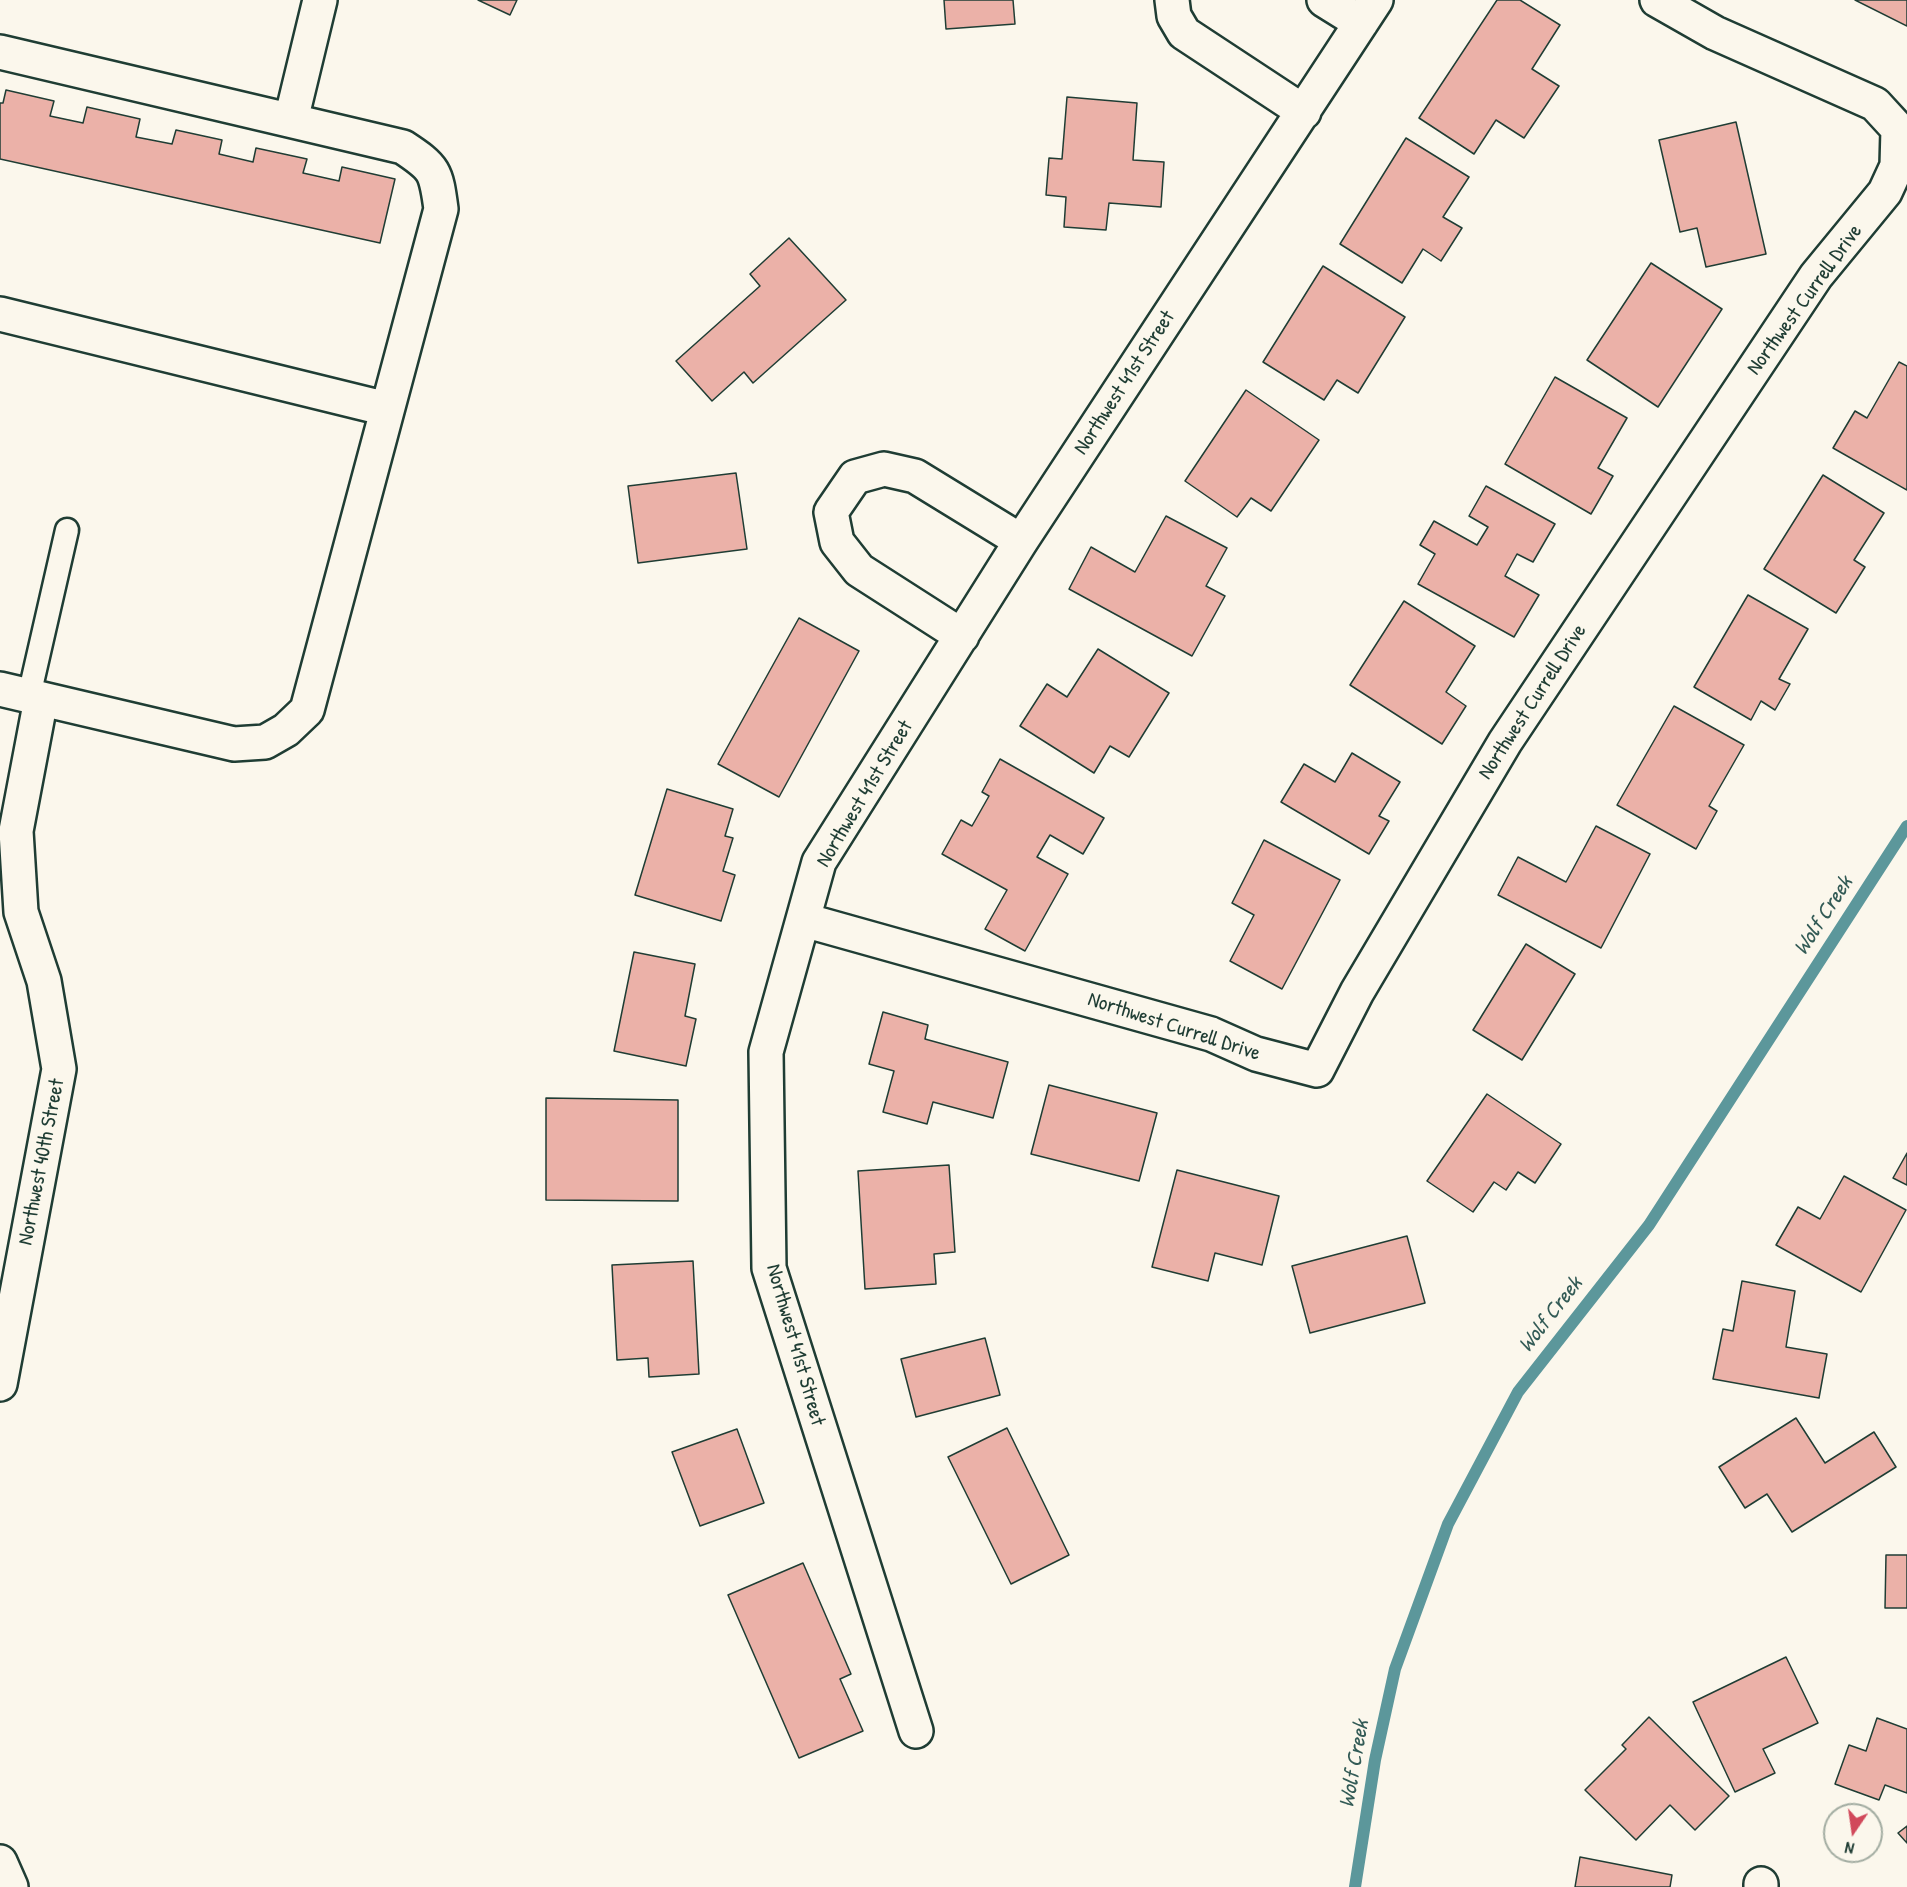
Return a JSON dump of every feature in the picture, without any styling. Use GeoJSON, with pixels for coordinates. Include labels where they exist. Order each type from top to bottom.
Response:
{"type":"FeatureCollection","features":[{"type":"Feature","properties":{"kind":"street"},"geometry":{"type":"LineString","coordinates":[[291,120],[320,0]]}},
{"type":"Feature","properties":{"kind":"street"},"geometry":{"type":"LineString","coordinates":[[1172,0],[1173,16],[1184,33],[1304,112]]}},
{"type":"Feature","properties":{"kind":"street"},"geometry":{"type":"LineString","coordinates":[[1324,0],[1368,12]]}},
{"type":"Feature","properties":{"kind":"street","name":"Northwest Currell Drive"},"geometry":{"type":"LineString","coordinates":[[804,920],[1211,1034],[1256,1054],[1317,1070],[1357,992],[1505,742],[1816,276],[1885,192],[1897,166],[1898,129],[1875,104],[1714,33],[1657,0]]}},
{"type":"Feature","properties":{"kind":"street","name":"Northwest 41st Street"},"geometry":{"type":"LineString","coordinates":[[916,1731],[769,1268],[766,1052],[819,862],[1021,541],[1368,12]]}},
{"type":"Feature","properties":{"kind":"street"},"geometry":{"type":"LineString","coordinates":[[0,52],[403,147],[425,161],[437,179],[441,209],[307,710],[286,730],[265,742],[234,744],[23,695]]}},
{"type":"Feature","properties":{"kind":"street"},"geometry":{"type":"LineString","coordinates":[[0,316],[387,409]]}},
{"type":"Feature","properties":{"kind":"street"},"geometry":{"type":"LineString","coordinates":[[962,636],[859,570],[837,542],[831,512],[855,477],[884,469],[915,477],[1021,541]]}},
{"type":"Feature","properties":{"kind":"street","name":"Northwest 40th Street"},"geometry":{"type":"LineString","coordinates":[[0,1384],[59,1069],[44,981],[21,912],[16,831],[23,695]]}},
{"type":"Feature","properties":{"kind":"street"},"geometry":{"type":"LineString","coordinates":[[0,1862],[11,1887]]}},
{"type":"Feature","properties":{"kind":"lane"},"geometry":{"type":"LineString","coordinates":[[23,695],[67,530]]}},
{"type":"Feature","properties":{"kind":"building"},"geometry":{"type":"Polygon","coordinates":[[[478,0],[517,0],[510,15],[478,0]]]}},
{"type":"Feature","properties":{"kind":"building"},"geometry":{"type":"Polygon","coordinates":[[[944,0],[1013,0],[1015,24],[946,29],[944,0]]]}},
{"type":"Feature","properties":{"kind":"building"},"geometry":{"type":"Polygon","coordinates":[[[1497,0],[1520,0],[1560,25],[1532,69],[1559,86],[1524,138],[1496,120],[1474,154],[1419,118],[1497,0]]]}},
{"type":"Feature","properties":{"kind":"building"},"geometry":{"type":"Polygon","coordinates":[[[1855,0],[1907,0],[1907,26],[1855,0]]]}},
{"type":"Feature","properties":{"kind":"building"},"geometry":{"type":"Polygon","coordinates":[[[6,90],[54,101],[50,116],[83,123],[87,107],[140,119],[136,137],[172,144],[176,130],[222,140],[219,154],[253,162],[256,148],[307,159],[303,173],[339,181],[342,167],[395,179],[380,243],[0,159],[0,103],[3,103],[6,90]]]}},
{"type":"Feature","properties":{"kind":"building"},"geometry":{"type":"Polygon","coordinates":[[[1067,97],[1137,103],[1133,160],[1164,162],[1161,207],[1109,203],[1106,230],[1064,227],[1066,197],[1046,195],[1049,158],[1062,159],[1067,97]]]}},
{"type":"Feature","properties":{"kind":"building"},"geometry":{"type":"Polygon","coordinates":[[[1736,122],[1766,254],[1706,267],[1697,228],[1680,232],[1659,140],[1736,122]]]}},
{"type":"Feature","properties":{"kind":"building"},"geometry":{"type":"Polygon","coordinates":[[[1406,138],[1469,177],[1443,217],[1462,228],[1441,261],[1423,249],[1402,283],[1340,244],[1406,138]]]}},
{"type":"Feature","properties":{"kind":"building"},"geometry":{"type":"Polygon","coordinates":[[[789,238],[846,300],[753,383],[744,372],[712,401],[676,361],[760,286],[750,274],[789,238]]]}},
{"type":"Feature","properties":{"kind":"building"},"geometry":{"type":"Polygon","coordinates":[[[1651,263],[1722,309],[1658,407],[1587,360],[1651,263]]]}},
{"type":"Feature","properties":{"kind":"building"},"geometry":{"type":"Polygon","coordinates":[[[1323,266],[1405,317],[1358,393],[1337,380],[1324,400],[1263,362],[1323,266]]]}},
{"type":"Feature","properties":{"kind":"building"},"geometry":{"type":"Polygon","coordinates":[[[1899,362],[1907,366],[1907,490],[1833,448],[1855,411],[1867,418],[1899,362]]]}},
{"type":"Feature","properties":{"kind":"building"},"geometry":{"type":"Polygon","coordinates":[[[1555,377],[1627,418],[1598,468],[1613,476],[1591,514],[1505,464],[1555,377]]]}},
{"type":"Feature","properties":{"kind":"building"},"geometry":{"type":"Polygon","coordinates":[[[1246,390],[1319,440],[1271,511],[1251,498],[1237,517],[1185,481],[1246,390]]]}},
{"type":"Feature","properties":{"kind":"building"},"geometry":{"type":"Polygon","coordinates":[[[736,473],[747,549],[638,563],[628,486],[736,473]]]}},
{"type":"Feature","properties":{"kind":"building"},"geometry":{"type":"Polygon","coordinates":[[[1823,475],[1884,513],[1854,560],[1865,567],[1836,613],[1764,569],[1823,475]]]}},
{"type":"Feature","properties":{"kind":"building"},"geometry":{"type":"Polygon","coordinates":[[[1486,486],[1555,524],[1533,562],[1517,554],[1505,576],[1539,595],[1514,637],[1418,584],[1435,554],[1420,545],[1434,521],[1477,545],[1488,527],[1469,516],[1486,486]]]}},
{"type":"Feature","properties":{"kind":"building"},"geometry":{"type":"Polygon","coordinates":[[[1166,516],[1227,548],[1206,586],[1225,596],[1192,656],[1069,589],[1091,547],[1135,572],[1166,516]]]}},
{"type":"Feature","properties":{"kind":"building"},"geometry":{"type":"Polygon","coordinates":[[[1748,595],[1808,629],[1779,679],[1790,684],[1775,710],[1761,701],[1751,720],[1694,687],[1748,595]]]}},
{"type":"Feature","properties":{"kind":"building"},"geometry":{"type":"Polygon","coordinates":[[[1404,601],[1475,646],[1446,692],[1466,706],[1442,744],[1350,685],[1404,601]]]}},
{"type":"Feature","properties":{"kind":"building"},"geometry":{"type":"Polygon","coordinates":[[[799,618],[859,651],[779,797],[718,764],[799,618]]]}},
{"type":"Feature","properties":{"kind":"building"},"geometry":{"type":"Polygon","coordinates":[[[1098,649],[1169,693],[1129,757],[1110,746],[1094,773],[1020,726],[1047,684],[1067,697],[1098,649]]]}},
{"type":"Feature","properties":{"kind":"building"},"geometry":{"type":"Polygon","coordinates":[[[1674,706],[1744,745],[1709,806],[1717,811],[1696,849],[1617,805],[1674,706]]]}},
{"type":"Feature","properties":{"kind":"building"},"geometry":{"type":"Polygon","coordinates":[[[1352,753],[1400,782],[1379,816],[1389,821],[1369,854],[1281,802],[1304,764],[1335,782],[1352,753]]]}},
{"type":"Feature","properties":{"kind":"building"},"geometry":{"type":"Polygon","coordinates":[[[1000,759],[1104,818],[1083,854],[1050,835],[1037,857],[1068,874],[1025,951],[985,929],[1007,890],[942,854],[961,820],[972,826],[989,796],[982,792],[1000,759]]]}},
{"type":"Feature","properties":{"kind":"building"},"geometry":{"type":"Polygon","coordinates":[[[667,789],[733,809],[725,836],[733,838],[723,871],[735,875],[721,921],[635,895],[667,789]]]}},
{"type":"Feature","properties":{"kind":"building"},"geometry":{"type":"Polygon","coordinates":[[[1596,826],[1650,854],[1601,948],[1498,895],[1518,857],[1566,882],[1596,826]]]}},
{"type":"Feature","properties":{"kind":"building"},"geometry":{"type":"Polygon","coordinates":[[[1264,840],[1340,880],[1282,989],[1230,961],[1254,915],[1232,903],[1264,840]]]}},
{"type":"Feature","properties":{"kind":"building"},"geometry":{"type":"Polygon","coordinates":[[[1526,944],[1575,974],[1522,1060],[1473,1030],[1526,944]]]}},
{"type":"Feature","properties":{"kind":"building"},"geometry":{"type":"Polygon","coordinates":[[[634,952],[695,964],[685,1016],[696,1019],[686,1066],[614,1051],[634,952]]]}},
{"type":"Feature","properties":{"kind":"building"},"geometry":{"type":"Polygon","coordinates":[[[883,1012],[928,1025],[925,1039],[1008,1062],[993,1118],[933,1102],[927,1124],[883,1112],[894,1071],[869,1064],[883,1012]]]}},
{"type":"Feature","properties":{"kind":"building"},"geometry":{"type":"Polygon","coordinates":[[[1049,1085],[1157,1113],[1139,1181],[1031,1154],[1049,1085]]]}},
{"type":"Feature","properties":{"kind":"building"},"geometry":{"type":"Polygon","coordinates":[[[1487,1094],[1561,1144],[1535,1183],[1518,1172],[1506,1190],[1494,1182],[1473,1212],[1427,1181],[1487,1094]]]}},
{"type":"Feature","properties":{"kind":"building"},"geometry":{"type":"Polygon","coordinates":[[[546,1098],[678,1100],[678,1201],[546,1200],[546,1098]]]}},
{"type":"Feature","properties":{"kind":"building"},"geometry":{"type":"Polygon","coordinates":[[[1907,1153],[1907,1185],[1893,1178],[1907,1153]]]}},
{"type":"Feature","properties":{"kind":"building"},"geometry":{"type":"Polygon","coordinates":[[[949,1165],[955,1252],[934,1254],[936,1284],[865,1289],[858,1171],[949,1165]]]}},
{"type":"Feature","properties":{"kind":"building"},"geometry":{"type":"Polygon","coordinates":[[[1177,1170],[1279,1196],[1262,1265],[1215,1253],[1208,1281],[1152,1267],[1177,1170]]]}},
{"type":"Feature","properties":{"kind":"building"},"geometry":{"type":"Polygon","coordinates":[[[1844,1176],[1906,1210],[1861,1292],[1776,1245],[1798,1207],[1820,1219],[1844,1176]]]}},
{"type":"Feature","properties":{"kind":"building"},"geometry":{"type":"Polygon","coordinates":[[[1407,1236],[1425,1303],[1310,1333],[1292,1266],[1407,1236]]]}},
{"type":"Feature","properties":{"kind":"building"},"geometry":{"type":"Polygon","coordinates":[[[693,1261],[699,1374],[649,1377],[648,1358],[617,1360],[612,1265],[693,1261]]]}},
{"type":"Feature","properties":{"kind":"building"},"geometry":{"type":"Polygon","coordinates":[[[1742,1281],[1795,1291],[1786,1347],[1827,1354],[1819,1398],[1713,1379],[1723,1329],[1733,1331],[1742,1281]]]}},
{"type":"Feature","properties":{"kind":"building"},"geometry":{"type":"Polygon","coordinates":[[[985,1338],[1000,1395],[916,1417],[901,1359],[985,1338]]]}},
{"type":"Feature","properties":{"kind":"building"},"geometry":{"type":"Polygon","coordinates":[[[1796,1418],[1825,1463],[1874,1432],[1896,1467],[1792,1532],[1767,1494],[1745,1508],[1719,1467],[1796,1418]]]}},
{"type":"Feature","properties":{"kind":"building"},"geometry":{"type":"Polygon","coordinates":[[[1007,1428],[1069,1555],[1011,1584],[948,1457],[1007,1428]]]}},
{"type":"Feature","properties":{"kind":"building"},"geometry":{"type":"Polygon","coordinates":[[[737,1429],[764,1503],[700,1526],[672,1452],[737,1429]]]}},
{"type":"Feature","properties":{"kind":"building"},"geometry":{"type":"Polygon","coordinates":[[[1886,1555],[1907,1555],[1907,1608],[1885,1608],[1886,1555]]]}},
{"type":"Feature","properties":{"kind":"building"},"geometry":{"type":"Polygon","coordinates":[[[803,1563],[851,1674],[840,1679],[863,1731],[799,1758],[728,1595],[803,1563]]]}},
{"type":"Feature","properties":{"kind":"building"},"geometry":{"type":"Polygon","coordinates":[[[1786,1657],[1818,1723],[1763,1749],[1775,1773],[1735,1792],[1693,1702],[1786,1657]]]}},
{"type":"Feature","properties":{"kind":"building"},"geometry":{"type":"Polygon","coordinates":[[[1649,1717],[1729,1796],[1695,1830],[1670,1805],[1636,1840],[1585,1790],[1626,1749],[1622,1745],[1649,1717]]]}},
{"type":"Feature","properties":{"kind":"building"},"geometry":{"type":"Polygon","coordinates":[[[1877,1718],[1907,1729],[1907,1793],[1885,1785],[1879,1800],[1835,1784],[1849,1745],[1866,1751],[1877,1718]]]}},
{"type":"Feature","properties":{"kind":"building"},"geometry":{"type":"Polygon","coordinates":[[[1907,1826],[1907,1843],[1898,1833],[1907,1826]]]}},
{"type":"Feature","properties":{"kind":"building"},"geometry":{"type":"Polygon","coordinates":[[[1580,1857],[1672,1875],[1670,1887],[1575,1887],[1580,1857]]]}},
{"type":"Feature","properties":{"kind":"waterway","name":"Wolf Creek"},"geometry":{"type":"LineString","coordinates":[[1355,1887],[1375,1760],[1395,1669],[1448,1524],[1518,1392],[1649,1225],[1907,826]]}}]}
